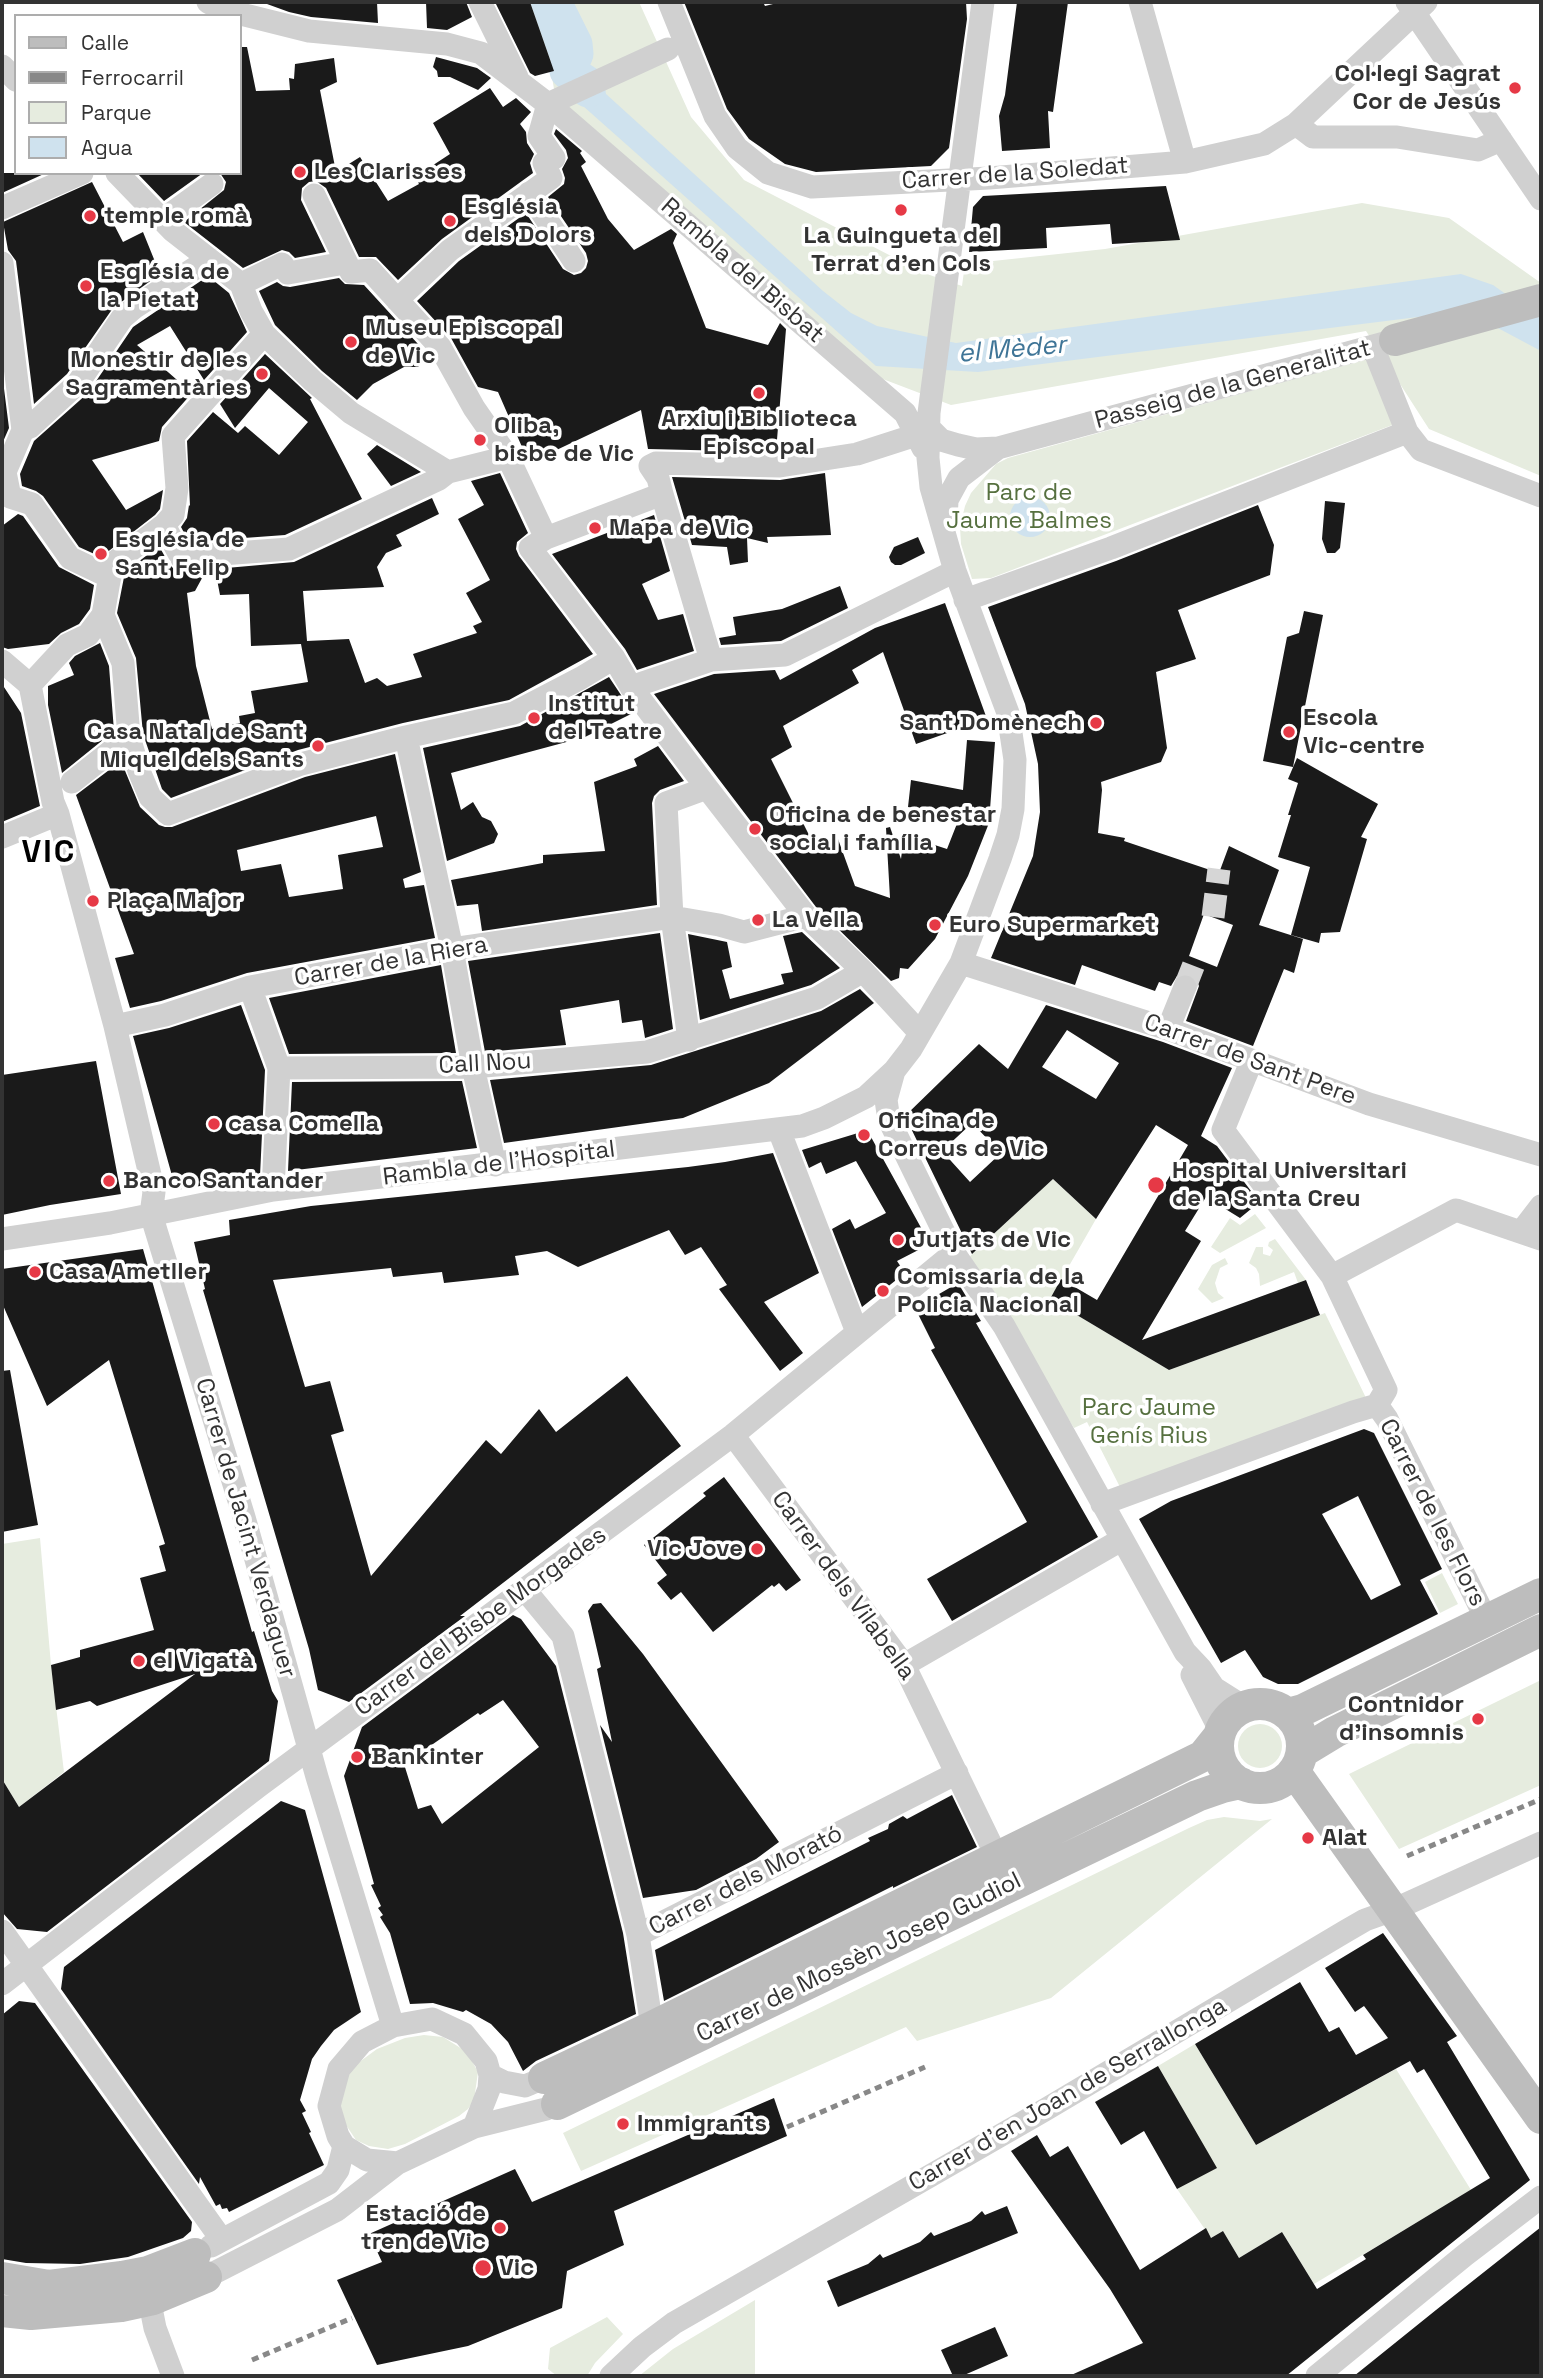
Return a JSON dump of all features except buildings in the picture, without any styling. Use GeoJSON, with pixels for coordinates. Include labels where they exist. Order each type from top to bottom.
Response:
{"type":"FeatureCollection","features":[{"type":"Feature","properties":{"kind":"street","name":"Rambla del Bisbat"},"geometry":{"type":"LineString","coordinates":[[208,2],[221,9],[241,14]]}},
{"type":"Feature","properties":{"kind":"street"},"geometry":{"type":"LineString","coordinates":[[481,2],[518,79]]}},
{"type":"Feature","properties":{"kind":"street","name":"Carrer de la Soledat"},"geometry":{"type":"LineString","coordinates":[[669,2],[715,116],[737,149],[768,173],[812,187],[1185,162],[1264,144],[1296,124],[1416,5]]}},
{"type":"Feature","properties":{"kind":"street"},"geometry":{"type":"LineString","coordinates":[[711,660],[658,478],[650,466],[656,463],[780,466],[857,454],[924,425],[935,373],[948,282],[983,2]]}},
{"type":"Feature","properties":{"kind":"street"},"geometry":{"type":"LineString","coordinates":[[1140,2],[1185,162]]}},
{"type":"Feature","properties":{"kind":"street"},"geometry":{"type":"LineString","coordinates":[[1416,5],[1541,199]]}},
{"type":"Feature","properties":{"kind":"street","name":"Rambla del Bisbat"},"geometry":{"type":"LineString","coordinates":[[242,14],[309,31],[447,44],[481,53],[544,100],[905,412],[924,425],[928,458]]}},
{"type":"Feature","properties":{"kind":"street"},"geometry":{"type":"LineString","coordinates":[[397,300],[450,250],[551,178],[544,163],[554,158],[539,136],[544,100],[668,49]]}},
{"type":"Feature","properties":{"kind":"street"},"geometry":{"type":"LineString","coordinates":[[1296,124],[1313,137],[1397,137],[1478,150],[1501,140]]}},
{"type":"Feature","properties":{"kind":"street"},"geometry":{"type":"LineString","coordinates":[[2,208],[77,175]]}},
{"type":"Feature","properties":{"kind":"street"},"geometry":{"type":"LineString","coordinates":[[119,175],[162,220],[241,284],[251,311],[264,334],[351,414],[448,472]]}},
{"type":"Feature","properties":{"kind":"street"},"geometry":{"type":"LineString","coordinates":[[162,220],[212,184]]}},
{"type":"Feature","properties":{"kind":"street"},"geometry":{"type":"LineString","coordinates":[[529,193],[575,261]]}},
{"type":"Feature","properties":{"kind":"street"},"geometry":{"type":"LineString","coordinates":[[314,195],[351,272],[370,270],[440,347],[474,408],[508,457],[546,538]]}},
{"type":"Feature","properties":{"kind":"street"},"geometry":{"type":"LineString","coordinates":[[23,430],[30,427],[78,383],[122,318],[209,259]]}},
{"type":"Feature","properties":{"kind":"street"},"geometry":{"type":"LineString","coordinates":[[2,263],[23,430],[5,472],[6,503],[32,504],[70,558],[110,577]]}},
{"type":"Feature","properties":{"kind":"street"},"geometry":{"type":"LineString","coordinates":[[241,284],[282,264],[288,273],[345,263]]}},
{"type":"Feature","properties":{"kind":"street","name":"Passeig de la Generalitat"},"geometry":{"type":"LineString","coordinates":[[924,425],[941,440],[976,449],[999,448],[1541,300]]}},
{"type":"Feature","properties":{"kind":"street"},"geometry":{"type":"LineString","coordinates":[[30,685],[66,645],[88,635],[103,615],[112,564],[164,525],[173,515],[177,488],[173,436],[264,334]]}},
{"type":"Feature","properties":{"kind":"street"},"geometry":{"type":"LineString","coordinates":[[1384,343],[1406,432],[1421,450],[1541,496]]}},
{"type":"Feature","properties":{"kind":"street"},"geometry":{"type":"LineString","coordinates":[[965,600],[1111,548],[1406,432]]}},
{"type":"Feature","properties":{"kind":"street"},"geometry":{"type":"LineString","coordinates":[[945,541],[947,500],[959,478],[999,448]]}},
{"type":"Feature","properties":{"kind":"street"},"geometry":{"type":"LineString","coordinates":[[164,525],[181,557],[289,549],[439,479],[448,472],[508,457]]}},
{"type":"Feature","properties":{"kind":"street","name":"Rambla de l'Hospital"},"geometry":{"type":"LineString","coordinates":[[2,1239],[273,1190],[779,1130],[802,1126],[845,1109],[866,1097],[894,1072],[961,963],[1008,835],[1013,809],[1014,760],[1008,713],[945,541],[931,487],[928,458]]}},
{"type":"Feature","properties":{"kind":"street"},"geometry":{"type":"LineString","coordinates":[[664,502],[546,538],[530,548],[614,658],[631,687],[806,916],[863,971],[920,1033]]}},
{"type":"Feature","properties":{"kind":"street"},"geometry":{"type":"LineString","coordinates":[[631,687],[711,660],[785,655],[955,571]]}},
{"type":"Feature","properties":{"kind":"street"},"geometry":{"type":"LineString","coordinates":[[103,615],[123,663],[129,737],[150,797],[168,814],[301,764],[514,713],[614,658]]}},
{"type":"Feature","properties":{"kind":"street"},"geometry":{"type":"LineString","coordinates":[[2,661],[30,685],[61,786],[58,814],[115,1026]]}},
{"type":"Feature","properties":{"kind":"street"},"geometry":{"type":"LineString","coordinates":[[61,786],[129,737]]}},
{"type":"Feature","properties":{"kind":"street"},"geometry":{"type":"LineString","coordinates":[[406,737],[495,1165]]}},
{"type":"Feature","properties":{"kind":"street"},"geometry":{"type":"LineString","coordinates":[[689,1040],[672,917],[666,803],[707,788]]}},
{"type":"Feature","properties":{"kind":"street"},"geometry":{"type":"LineString","coordinates":[[2,837],[58,814]]}},
{"type":"Feature","properties":{"kind":"street","name":"Carrer de la Riera"},"geometry":{"type":"LineString","coordinates":[[115,1026],[165,1015],[250,987],[452,949],[672,917],[744,932],[806,916]]}},
{"type":"Feature","properties":{"kind":"street","name":"Carrer de Sant Pere"},"geometry":{"type":"LineString","coordinates":[[961,963],[1168,1029],[1369,1104],[1541,1155]]}},
{"type":"Feature","properties":{"kind":"street","name":"Call Nou"},"geometry":{"type":"LineString","coordinates":[[279,1068],[473,1068],[647,1052],[817,998],[863,971]]}},
{"type":"Feature","properties":{"kind":"street"},"geometry":{"type":"LineString","coordinates":[[250,987],[279,1068],[273,1190]]}},
{"type":"Feature","properties":{"kind":"street"},"geometry":{"type":"LineString","coordinates":[[1168,1029],[1185,987]]}},
{"type":"Feature","properties":{"kind":"street","name":"Carrer de Jacint Verdaguer"},"geometry":{"type":"LineString","coordinates":[[115,1026],[153,1192],[151,1214],[240,1505],[393,2026]]}},
{"type":"Feature","properties":{"kind":"street"},"geometry":{"type":"LineString","coordinates":[[1102,1504],[1377,1405],[1386,1390],[1332,1276],[1223,1130],[1252,1060]]}},
{"type":"Feature","properties":{"kind":"street","name":"Rambla de l'Hospital"},"geometry":{"type":"LineString","coordinates":[[889,1120],[886,1100],[894,1072]]}},
{"type":"Feature","properties":{"kind":"street"},"geometry":{"type":"LineString","coordinates":[[845,1109],[871,1112],[889,1120],[954,1253],[1003,1326],[1185,1652],[1201,1668],[1214,1688],[1244,1707]]}},
{"type":"Feature","properties":{"kind":"street"},"geometry":{"type":"LineString","coordinates":[[779,1130],[857,1332]]}},
{"type":"Feature","properties":{"kind":"street"},"geometry":{"type":"LineString","coordinates":[[1332,1276],[1456,1210],[1531,1236],[1541,1206]]}},
{"type":"Feature","properties":{"kind":"street","name":"Carrer del Bisbe Morgades"},"geometry":{"type":"LineString","coordinates":[[2,1984],[259,1786],[733,1435],[954,1253]]}},
{"type":"Feature","properties":{"kind":"street","name":"Carrer de les Flors"},"geometry":{"type":"LineString","coordinates":[[1377,1405],[1387,1419],[1487,1621]]}},
{"type":"Feature","properties":{"kind":"street","name":"Carrer dels Vilabella"},"geometry":{"type":"LineString","coordinates":[[733,1435],[904,1665],[997,1857]]}},
{"type":"Feature","properties":{"kind":"street"},"geometry":{"type":"LineString","coordinates":[[904,1665],[1121,1540]]}},
{"type":"Feature","properties":{"kind":"street","name":"Carrer dels Morató"},"geometry":{"type":"LineString","coordinates":[[525,1590],[563,1636],[638,1936],[957,1773]]}},
{"type":"Feature","properties":{"kind":"street"},"geometry":{"type":"LineString","coordinates":[[1288,1714],[1303,1710],[1541,1594]]}},
{"type":"Feature","properties":{"kind":"street"},"geometry":{"type":"LineString","coordinates":[[1541,1630],[1335,1732],[1298,1762],[1286,1780],[1276,1785],[1253,1787],[1234,1779],[1222,1764],[1218,1746],[1226,1721],[1244,1707],[1267,1704],[1288,1714],[1300,1731],[1298,1762],[1393,1910],[1541,2118]]}},
{"type":"Feature","properties":{"kind":"street"},"geometry":{"type":"LineString","coordinates":[[1185,1652],[1190,1672],[1220,1734]]}},
{"type":"Feature","properties":{"kind":"street","name":"Carrer de Mossèn Josep Gudiol"},"geometry":{"type":"LineString","coordinates":[[474,2127],[546,2109],[550,2091],[652,2027],[1203,1756],[1220,1734]]}},
{"type":"Feature","properties":{"kind":"street","name":"Carrer de Mossèn Josep Gudiol"},"geometry":{"type":"LineString","coordinates":[[490,2075],[504,2082],[550,2091],[1197,1796],[1241,1783]]}},
{"type":"Feature","properties":{"kind":"street","name":"Carrer d'en Joan de Serrallonga"},"geometry":{"type":"LineString","coordinates":[[611,2376],[642,2347],[674,2323],[799,2253],[1364,1920],[1393,1910],[1541,1843]]}},
{"type":"Feature","properties":{"kind":"street"},"geometry":{"type":"LineString","coordinates":[[2,1931],[27,1965],[208,2257]]}},
{"type":"Feature","properties":{"kind":"street"},"geometry":{"type":"LineString","coordinates":[[638,1936],[652,2027]]}},
{"type":"Feature","properties":{"kind":"street"},"geometry":{"type":"LineString","coordinates":[[2,2278],[49,2286],[130,2276],[208,2257],[337,2210],[398,2163],[474,2127],[485,2102],[490,2075],[486,2061],[464,2034],[432,2019],[393,2026],[362,2042],[339,2069],[329,2106],[338,2136],[344,2146],[367,2160],[398,2163]]}},
{"type":"Feature","properties":{"kind":"street"},"geometry":{"type":"LineString","coordinates":[[2,2311],[31,2314],[121,2306],[153,2299],[208,2257],[329,2183],[338,2170],[344,2146]]}},
{"type":"Feature","properties":{"kind":"street"},"geometry":{"type":"LineString","coordinates":[[1317,2376],[1465,2255],[1541,2197]]}},
{"type":"Feature","properties":{"kind":"street"},"geometry":{"type":"LineString","coordinates":[[153,2299],[155,2328],[173,2376]]}},
{"type":"Feature","properties":{"kind":"green space"},"geometry":{"type":"Polygon","coordinates":[[[531,2],[639,2],[691,117],[744,180],[924,273],[962,286],[965,264],[1105,249],[1362,203],[1449,218],[1541,283],[1541,476],[1429,429],[1366,331],[951,405],[867,373],[559,119],[552,77],[531,2]]]}},
{"type":"Feature","properties":{"kind":"green space","name":"Parc de Jaume Balmes"},"geometry":{"type":"Polygon","coordinates":[[[1370,358],[1395,424],[991,578],[972,579],[961,544],[960,527],[971,493],[996,464],[1008,458],[1370,358]]]}},
{"type":"Feature","properties":{"kind":"green space","name":"Parc Jaume Genís Rius"},"geometry":{"type":"Polygon","coordinates":[[[1053,1179],[1096,1219],[1050,1299],[1169,1370],[1325,1313],[1367,1400],[1122,1491],[1087,1422],[1074,1428],[967,1259],[1053,1179]]]}},
{"type":"Feature","properties":{"kind":"green space"},"geometry":{"type":"Polygon","coordinates":[[[1255,1214],[1266,1228],[1220,1253],[1211,1247],[1230,1218],[1240,1225],[1255,1214]]]}},
{"type":"Feature","properties":{"kind":"green space"},"geometry":{"type":"Polygon","coordinates":[[[1275,1239],[1306,1280],[1298,1283],[1294,1272],[1260,1286],[1259,1274],[1249,1263],[1256,1247],[1263,1247],[1263,1254],[1270,1256],[1273,1250],[1268,1246],[1269,1242],[1275,1239]]]}},
{"type":"Feature","properties":{"kind":"green space"},"geometry":{"type":"Polygon","coordinates":[[[1225,1258],[1228,1264],[1220,1268],[1215,1283],[1218,1293],[1224,1298],[1212,1303],[1198,1289],[1212,1265],[1225,1258]]]}},
{"type":"Feature","properties":{"kind":"green space"},"geometry":{"type":"Polygon","coordinates":[[[40,1538],[64,1772],[19,1807],[2,1779],[2,1544],[40,1538]]]}},
{"type":"Feature","properties":{"kind":"green space"},"geometry":{"type":"Polygon","coordinates":[[[1442,1573],[1458,1604],[1440,1613],[1425,1582],[1442,1573]]]}},
{"type":"Feature","properties":{"kind":"green space"},"geometry":{"type":"Polygon","coordinates":[[[1541,1680],[1541,1785],[1399,1849],[1349,1774],[1541,1680]]]}},
{"type":"Feature","properties":{"kind":"green space"},"geometry":{"type":"Polygon","coordinates":[[[1260,1724],[1269,1725],[1276,1730],[1281,1737],[1281,1755],[1276,1762],[1269,1767],[1260,1768],[1251,1767],[1244,1762],[1239,1755],[1238,1746],[1239,1737],[1244,1730],[1251,1725],[1260,1724]]]}},
{"type":"Feature","properties":{"kind":"green space"},"geometry":{"type":"Polygon","coordinates":[[[1224,1817],[1260,1821],[1272,1819],[1051,1998],[917,2041],[906,2027],[581,2171],[563,2133],[1189,1828],[1207,1820],[1224,1817]]]}},
{"type":"Feature","properties":{"kind":"green space"},"geometry":{"type":"Polygon","coordinates":[[[424,2035],[443,2037],[467,2052],[478,2072],[474,2100],[459,2116],[405,2144],[388,2149],[369,2146],[356,2140],[344,2122],[339,2101],[349,2074],[358,2063],[377,2049],[405,2038],[424,2035]]]}},
{"type":"Feature","properties":{"kind":"green space"},"geometry":{"type":"Polygon","coordinates":[[[1195,2044],[1256,2145],[1396,2069],[1471,2190],[1314,2284],[1282,2232],[1239,2258],[1223,2231],[1211,2238],[1177,2189],[1216,2168],[1158,2066],[1195,2044]]]}},
{"type":"Feature","properties":{"kind":"green space"},"geometry":{"type":"Polygon","coordinates":[[[755,2300],[755,2376],[639,2376],[673,2349],[755,2300]]]}},
{"type":"Feature","properties":{"kind":"green space"},"geometry":{"type":"Polygon","coordinates":[[[607,2317],[623,2334],[595,2363],[587,2376],[557,2376],[548,2369],[550,2348],[607,2317]]]}},
{"type":"Feature","properties":{"kind":"water"},"geometry":{"type":"Polygon","coordinates":[[[530,2],[542,2],[559,44],[600,71],[606,94],[823,291],[851,313],[877,326],[956,343],[1461,274],[1493,285],[1541,319],[1541,351],[1466,311],[978,372],[876,366],[556,82],[530,2]]]}},
{"type":"Feature","properties":{"kind":"water"},"geometry":{"type":"Polygon","coordinates":[[[1030,497],[1044,503],[1050,517],[1044,531],[1030,537],[1016,531],[1010,517],[1016,503],[1030,497]]]}},
{"type":"Feature","properties":{"kind":"waterway","name":"el Mèder"},"geometry":{"type":"LineString","coordinates":[[554,2],[575,44],[576,54],[567,71],[588,90]]}},
{"type":"Feature","properties":{"kind":"tunnel"},"geometry":{"type":"LineString","coordinates":[[1213,917],[1219,869]]}},
{"type":"Feature","properties":{"kind":"tunnel"},"geometry":{"type":"LineString","coordinates":[[1185,987],[1196,959]]}},
{"type":"Feature","properties":{"kind":"railway"},"geometry":{"type":"LineString","coordinates":[[1407,1856],[1541,1799]]}},
{"type":"Feature","properties":{"kind":"railway"},"geometry":{"type":"LineString","coordinates":[[787,2127],[925,2067]]}},
{"type":"Feature","properties":{"kind":"railway"},"geometry":{"type":"LineString","coordinates":[[252,2360],[352,2318]]}},
{"type":"Feature","properties":{"kind":"place","name":"Col·legi Sagrat Cor de Jesús"},"geometry":{"type":"Point","coordinates":[1515,88]}},
{"type":"Feature","properties":{"kind":"place","name":"Les Clarisses"},"geometry":{"type":"Point","coordinates":[300,172]}},
{"type":"Feature","properties":{"kind":"place","name":"La Guingueta del Terrat d'en Cols"},"geometry":{"type":"Point","coordinates":[901,210]}},
{"type":"Feature","properties":{"kind":"place","name":"temple romà"},"geometry":{"type":"Point","coordinates":[90,216]}},
{"type":"Feature","properties":{"kind":"place","name":"Església dels Dolors"},"geometry":{"type":"Point","coordinates":[450,221]}},
{"type":"Feature","properties":{"kind":"place","name":"Església de la Pietat"},"geometry":{"type":"Point","coordinates":[86,286]}},
{"type":"Feature","properties":{"kind":"place","name":"Museu Episcopal de Vic"},"geometry":{"type":"Point","coordinates":[351,342]}},
{"type":"Feature","properties":{"kind":"place","name":"Monestir de les Sagramentàries"},"geometry":{"type":"Point","coordinates":[262,374]}},
{"type":"Feature","properties":{"kind":"place","name":"Arxiu i Biblioteca Episcopal"},"geometry":{"type":"Point","coordinates":[759,393]}},
{"type":"Feature","properties":{"kind":"place","name":"Oliba, bisbe de Vic"},"geometry":{"type":"Point","coordinates":[480,440]}},
{"type":"Feature","properties":{"kind":"place","name":"Mapa de Vic"},"geometry":{"type":"Point","coordinates":[595,528]}},
{"type":"Feature","properties":{"kind":"place","name":"Església de Sant Felip"},"geometry":{"type":"Point","coordinates":[101,554]}},
{"type":"Feature","properties":{"kind":"place","name":"Institut del Teatre"},"geometry":{"type":"Point","coordinates":[534,718]}},
{"type":"Feature","properties":{"kind":"place","name":"Sant Domènech"},"geometry":{"type":"Point","coordinates":[1096,723]}},
{"type":"Feature","properties":{"kind":"place","name":"Escola Vic-centre"},"geometry":{"type":"Point","coordinates":[1289,732]}},
{"type":"Feature","properties":{"kind":"place","name":"Casa Natal de Sant Miquel dels Sants"},"geometry":{"type":"Point","coordinates":[318,746]}},
{"type":"Feature","properties":{"kind":"place","name":"Oficina de benestar social i família"},"geometry":{"type":"Point","coordinates":[755,829]}},
{"type":"Feature","properties":{"kind":"place","name":"Plaça Major"},"geometry":{"type":"Point","coordinates":[93,901]}},
{"type":"Feature","properties":{"kind":"place","name":"La Vella"},"geometry":{"type":"Point","coordinates":[758,920]}},
{"type":"Feature","properties":{"kind":"place","name":"Euro Supermarket"},"geometry":{"type":"Point","coordinates":[935,925]}},
{"type":"Feature","properties":{"kind":"place","name":"casa Comella"},"geometry":{"type":"Point","coordinates":[214,1124]}},
{"type":"Feature","properties":{"kind":"place","name":"Oficina de Correus de Vic"},"geometry":{"type":"Point","coordinates":[864,1135]}},
{"type":"Feature","properties":{"kind":"place","name":"Banco Santander"},"geometry":{"type":"Point","coordinates":[109,1181]}},
{"type":"Feature","properties":{"kind":"place","name":"Hospital Universitari de la Santa Creu"},"geometry":{"type":"Point","coordinates":[1156,1185]}},
{"type":"Feature","properties":{"kind":"place","name":"Jutjats de Vic"},"geometry":{"type":"Point","coordinates":[898,1240]}},
{"type":"Feature","properties":{"kind":"place","name":"Casa Ametller"},"geometry":{"type":"Point","coordinates":[35,1272]}},
{"type":"Feature","properties":{"kind":"place","name":"Comissaria de la Policia Nacional"},"geometry":{"type":"Point","coordinates":[883,1291]}},
{"type":"Feature","properties":{"kind":"place","name":"Vic Jove"},"geometry":{"type":"Point","coordinates":[757,1549]}},
{"type":"Feature","properties":{"kind":"place","name":"el Vigatà"},"geometry":{"type":"Point","coordinates":[139,1661]}},
{"type":"Feature","properties":{"kind":"place","name":"Contnidor d'insomnis"},"geometry":{"type":"Point","coordinates":[1478,1719]}},
{"type":"Feature","properties":{"kind":"place","name":"Bankinter"},"geometry":{"type":"Point","coordinates":[357,1757]}},
{"type":"Feature","properties":{"kind":"place","name":"Alat"},"geometry":{"type":"Point","coordinates":[1308,1838]}},
{"type":"Feature","properties":{"kind":"place","name":"Immigrants"},"geometry":{"type":"Point","coordinates":[623,2124]}},
{"type":"Feature","properties":{"kind":"place","name":"Estació de tren de Vic"},"geometry":{"type":"Point","coordinates":[500,2228]}},
{"type":"Feature","properties":{"kind":"place","name":"Vic"},"geometry":{"type":"Point","coordinates":[483,2268]}},
{"type":"Feature","properties":{"kind":"district","name":"VIC"},"geometry":{"type":"Point","coordinates":[49,853]}}]}
